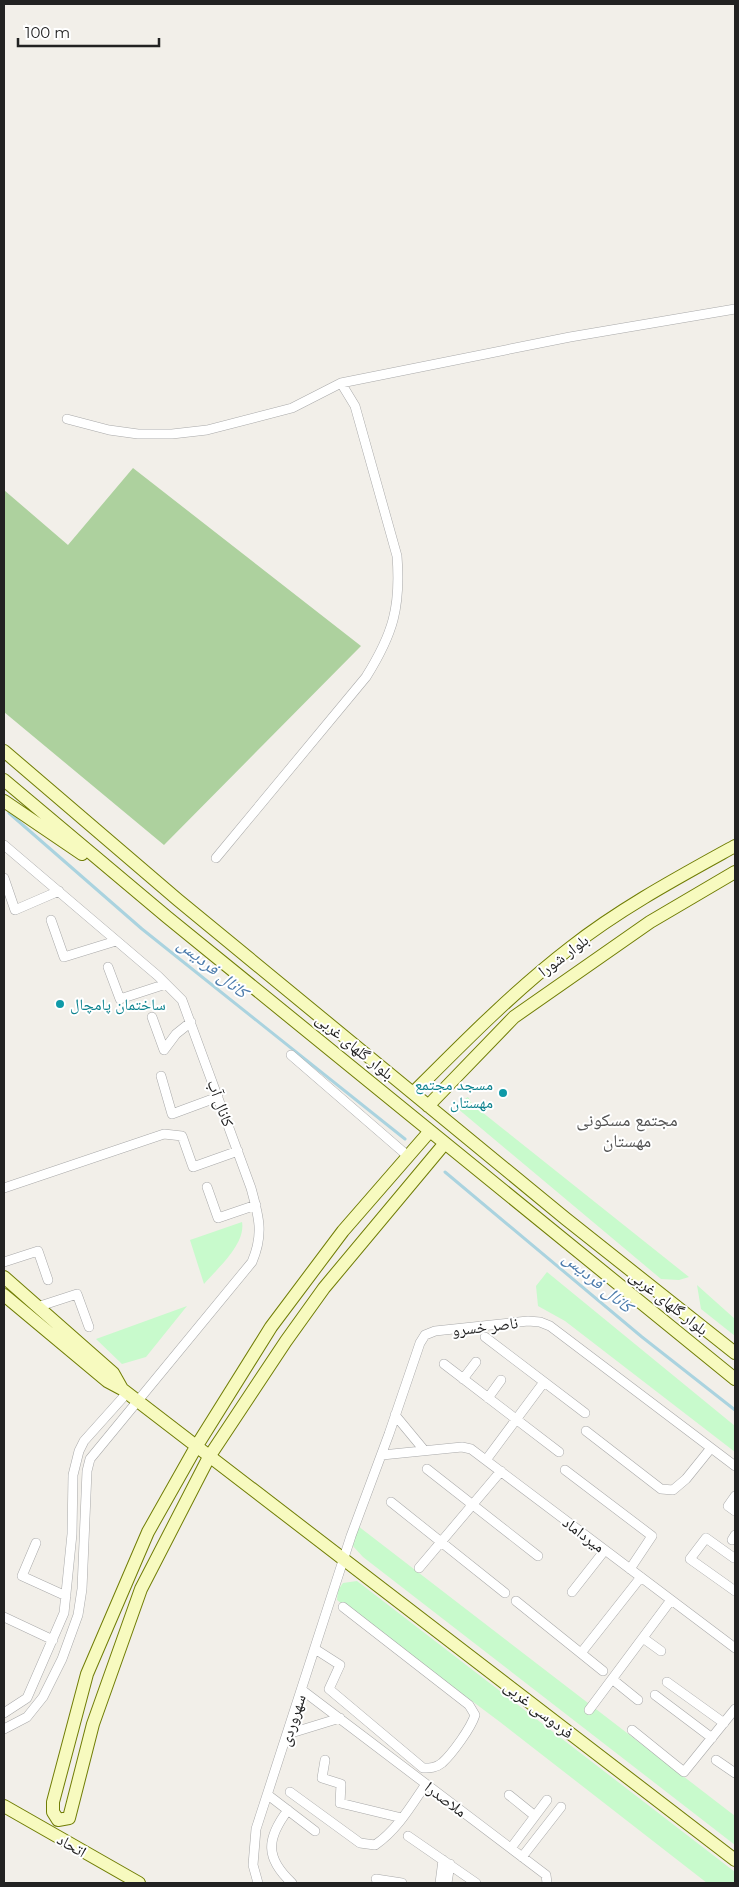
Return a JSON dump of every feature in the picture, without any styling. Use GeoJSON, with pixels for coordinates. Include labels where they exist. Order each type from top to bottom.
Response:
{"type":"FeatureCollection","features":[{"type":"Feature","properties":{"kind":"main road","name":"بلوار گلهای غربی"},"geometry":{"type":"LineString","coordinates":[[4,751],[178,900],[428,1106],[566,1219],[735,1353]]}},
{"type":"Feature","properties":{"kind":"main road","name":"بلوار گلهای غربی"},"geometry":{"type":"LineString","coordinates":[[4,780],[282,1011],[735,1379]]}},
{"type":"Feature","properties":{"kind":"main road"},"geometry":{"type":"LineString","coordinates":[[4,801],[67,845],[115,874]]}},
{"type":"Feature","properties":{"kind":"main road","name":"بلوار شورا"},"geometry":{"type":"LineString","coordinates":[[413,1093],[502,1003],[571,946],[654,892],[735,846]]}},
{"type":"Feature","properties":{"kind":"main road","name":"بلوار شورا"},"geometry":{"type":"LineString","coordinates":[[428,1106],[514,1017],[650,922],[735,872]]}},
{"type":"Feature","properties":{"kind":"main road"},"geometry":{"type":"LineString","coordinates":[[282,1011],[281,1000],[285,996],[295,996]]}},
{"type":"Feature","properties":{"kind":"main road"},"geometry":{"type":"LineString","coordinates":[[430,1131],[343,1231],[271,1327],[196,1447],[148,1532],[87,1674],[53,1802],[53,1812],[58,1820],[70,1818],[96,1716],[141,1590],[209,1457],[286,1340],[324,1288],[445,1143]]}},
{"type":"Feature","properties":{"kind":"main road"},"geometry":{"type":"LineString","coordinates":[[409,1157],[420,1158],[422,1169]]}},
{"type":"Feature","properties":{"kind":"main road"},"geometry":{"type":"LineString","coordinates":[[558,1234],[566,1232],[566,1219]]}},
{"type":"Feature","properties":{"kind":"main road"},"geometry":{"type":"LineString","coordinates":[[4,1277],[114,1374],[124,1391]]}},
{"type":"Feature","properties":{"kind":"main road"},"geometry":{"type":"LineString","coordinates":[[4,1295],[107,1381],[124,1391]]}},
{"type":"Feature","properties":{"kind":"main road","name":"فردوسی غربی"},"geometry":{"type":"LineString","coordinates":[[124,1391],[735,1860]]}},
{"type":"Feature","properties":{"kind":"main road","name":"اتحاد"},"geometry":{"type":"LineString","coordinates":[[4,1806],[139,1883]]}},
{"type":"Feature","properties":{"kind":"street"},"geometry":{"type":"LineString","coordinates":[[67,419],[109,430],[138,434],[190,432],[235,423],[292,408],[341,383],[570,337],[735,310]]}},
{"type":"Feature","properties":{"kind":"street"},"geometry":{"type":"LineString","coordinates":[[216,858],[366,677],[384,648],[392,625],[398,588],[397,556],[356,406],[341,383]]}},
{"type":"Feature","properties":{"kind":"street","name":"کانال آب"},"geometry":{"type":"LineString","coordinates":[[4,845],[166,984],[182,1000],[238,1151],[260,1219],[259,1246],[252,1262],[96,1450],[87,1471],[82,1589],[78,1615],[62,1659],[43,1697],[28,1717],[4,1729]]}},
{"type":"Feature","properties":{"kind":"street"},"geometry":{"type":"LineString","coordinates":[[4,878],[15,910],[59,892]]}},
{"type":"Feature","properties":{"kind":"street"},"geometry":{"type":"LineString","coordinates":[[51,920],[64,957],[116,941]]}},
{"type":"Feature","properties":{"kind":"street"},"geometry":{"type":"LineString","coordinates":[[108,967],[120,999],[166,984]]}},
{"type":"Feature","properties":{"kind":"street"},"geometry":{"type":"LineString","coordinates":[[152,1018],[164,1050],[176,1034],[191,1022]]}},
{"type":"Feature","properties":{"kind":"street"},"geometry":{"type":"LineString","coordinates":[[291,1055],[409,1157]]}},
{"type":"Feature","properties":{"kind":"street"},"geometry":{"type":"LineString","coordinates":[[162,1076],[172,1114],[218,1097]]}},
{"type":"Feature","properties":{"kind":"street"},"geometry":{"type":"LineString","coordinates":[[4,1188],[164,1134],[182,1136],[193,1167],[238,1151]]}},
{"type":"Feature","properties":{"kind":"street"},"geometry":{"type":"LineString","coordinates":[[207,1187],[218,1218],[256,1205]]}},
{"type":"Feature","properties":{"kind":"street"},"geometry":{"type":"LineString","coordinates":[[4,1262],[38,1251],[48,1280]]}},
{"type":"Feature","properties":{"kind":"street"},"geometry":{"type":"LineString","coordinates":[[37,1307],[77,1294],[89,1327]]}},
{"type":"Feature","properties":{"kind":"street","name":"ناصر خسرو"},"geometry":{"type":"LineString","coordinates":[[343,1558],[382,1454],[420,1343],[425,1335],[444,1330],[528,1321],[540,1322],[550,1326],[735,1466]]}},
{"type":"Feature","properties":{"kind":"street"},"geometry":{"type":"LineString","coordinates":[[485,1337],[585,1413]]}},
{"type":"Feature","properties":{"kind":"street"},"geometry":{"type":"LineString","coordinates":[[463,1379],[476,1362]]}},
{"type":"Feature","properties":{"kind":"street"},"geometry":{"type":"LineString","coordinates":[[444,1364],[559,1452]]}},
{"type":"Feature","properties":{"kind":"street"},"geometry":{"type":"LineString","coordinates":[[488,1398],[501,1380]]}},
{"type":"Feature","properties":{"kind":"street"},"geometry":{"type":"LineString","coordinates":[[486,1460],[544,1382]]}},
{"type":"Feature","properties":{"kind":"street"},"geometry":{"type":"LineString","coordinates":[[4,1713],[27,1698],[64,1613],[72,1534],[75,1462],[84,1441],[124,1391]]}},
{"type":"Feature","properties":{"kind":"street"},"geometry":{"type":"LineString","coordinates":[[395,1415],[424,1450]]}},
{"type":"Feature","properties":{"kind":"street"},"geometry":{"type":"LineString","coordinates":[[586,1431],[661,1489],[674,1490],[711,1448]]}},
{"type":"Feature","properties":{"kind":"street","name":"میرداماد"},"geometry":{"type":"LineString","coordinates":[[382,1454],[462,1447],[471,1449],[735,1648]]}},
{"type":"Feature","properties":{"kind":"street"},"geometry":{"type":"LineString","coordinates":[[427,1469],[538,1556]]}},
{"type":"Feature","properties":{"kind":"street"},"geometry":{"type":"LineString","coordinates":[[565,1470],[652,1536],[630,1569]]}},
{"type":"Feature","properties":{"kind":"street"},"geometry":{"type":"LineString","coordinates":[[419,1568],[501,1472]]}},
{"type":"Feature","properties":{"kind":"street"},"geometry":{"type":"LineString","coordinates":[[735,1496],[728,1506],[735,1511]]}},
{"type":"Feature","properties":{"kind":"street"},"geometry":{"type":"LineString","coordinates":[[391,1502],[505,1593]]}},
{"type":"Feature","properties":{"kind":"street"},"geometry":{"type":"LineString","coordinates":[[734,1558],[706,1538],[690,1559],[735,1591]]}},
{"type":"Feature","properties":{"kind":"street"},"geometry":{"type":"LineString","coordinates":[[36,1543],[22,1576],[66,1596]]}},
{"type":"Feature","properties":{"kind":"street"},"geometry":{"type":"LineString","coordinates":[[572,1592],[605,1550]]}},
{"type":"Feature","properties":{"kind":"street","name":"سهروردی"},"geometry":{"type":"LineString","coordinates":[[258,1883],[253,1865],[254,1845],[343,1558]]}},
{"type":"Feature","properties":{"kind":"street"},"geometry":{"type":"LineString","coordinates":[[581,1653],[641,1577]]}},
{"type":"Feature","properties":{"kind":"street"},"geometry":{"type":"LineString","coordinates":[[589,1710],[671,1600]]}},
{"type":"Feature","properties":{"kind":"street"},"geometry":{"type":"LineString","coordinates":[[516,1601],[603,1671]]}},
{"type":"Feature","properties":{"kind":"street"},"geometry":{"type":"LineString","coordinates":[[314,1649],[340,1665],[329,1689],[424,1768],[432,1768],[442,1764],[472,1724],[475,1715],[469,1705],[343,1607]]}},
{"type":"Feature","properties":{"kind":"street"},"geometry":{"type":"LineString","coordinates":[[4,1617],[53,1640]]}},
{"type":"Feature","properties":{"kind":"street"},"geometry":{"type":"LineString","coordinates":[[643,1638],[661,1651]]}},
{"type":"Feature","properties":{"kind":"street"},"geometry":{"type":"LineString","coordinates":[[612,1679],[638,1700]]}},
{"type":"Feature","properties":{"kind":"street"},"geometry":{"type":"LineString","coordinates":[[666,1682],[724,1723]]}},
{"type":"Feature","properties":{"kind":"street","name":"ملاصدرا"},"geometry":{"type":"LineString","coordinates":[[302,1690],[546,1875],[547,1883]]}},
{"type":"Feature","properties":{"kind":"street"},"geometry":{"type":"LineString","coordinates":[[655,1695],[712,1738]]}},
{"type":"Feature","properties":{"kind":"street"},"geometry":{"type":"LineString","coordinates":[[632,1730],[684,1772],[735,1709]]}},
{"type":"Feature","properties":{"kind":"street"},"geometry":{"type":"LineString","coordinates":[[288,1734],[340,1718]]}},
{"type":"Feature","properties":{"kind":"street"},"geometry":{"type":"LineString","coordinates":[[325,1760],[322,1778],[341,1784],[340,1803],[402,1818]]}},
{"type":"Feature","properties":{"kind":"street"},"geometry":{"type":"LineString","coordinates":[[716,1760],[735,1773]]}},
{"type":"Feature","properties":{"kind":"street"},"geometry":{"type":"LineString","coordinates":[[290,1792],[360,1843],[375,1846],[384,1839],[402,1818],[426,1784]]}},
{"type":"Feature","properties":{"kind":"street"},"geometry":{"type":"LineString","coordinates":[[268,1795],[315,1831]]}},
{"type":"Feature","properties":{"kind":"street"},"geometry":{"type":"LineString","coordinates":[[509,1795],[535,1816]]}},
{"type":"Feature","properties":{"kind":"street"},"geometry":{"type":"LineString","coordinates":[[511,1848],[547,1800]]}},
{"type":"Feature","properties":{"kind":"street"},"geometry":{"type":"LineString","coordinates":[[522,1857],[561,1807]]}},
{"type":"Feature","properties":{"kind":"street"},"geometry":{"type":"LineString","coordinates":[[288,1810],[271,1838],[272,1854],[278,1869],[292,1883]]}},
{"type":"Feature","properties":{"kind":"street"},"geometry":{"type":"LineString","coordinates":[[408,1836],[476,1883]]}},
{"type":"Feature","properties":{"kind":"street"},"geometry":{"type":"LineString","coordinates":[[440,1883],[446,1862]]}},
{"type":"Feature","properties":{"kind":"street"},"geometry":{"type":"LineString","coordinates":[[446,1862],[447,1883]]}},
{"type":"Feature","properties":{"kind":"street"},"geometry":{"type":"LineString","coordinates":[[376,1878],[402,1883]]}},
{"type":"Feature","properties":{"kind":"green space"},"geometry":{"type":"Polygon","coordinates":[[[133,468],[361,646],[164,845],[4,712],[4,490],[68,545],[133,468]]]}},
{"type":"Feature","properties":{"kind":"green space"},"geometry":{"type":"Polygon","coordinates":[[[468,1097],[472,1104],[689,1277],[679,1280],[661,1279],[457,1108],[468,1097]]]}},
{"type":"Feature","properties":{"kind":"green space"},"geometry":{"type":"Polygon","coordinates":[[[242,1222],[240,1239],[223,1264],[204,1284],[190,1240],[242,1222]]]}},
{"type":"Feature","properties":{"kind":"green space"},"geometry":{"type":"Polygon","coordinates":[[[547,1272],[735,1426],[735,1452],[565,1321],[538,1306],[536,1286],[547,1272]]]}},
{"type":"Feature","properties":{"kind":"green space"},"geometry":{"type":"Polygon","coordinates":[[[697,1285],[735,1319],[735,1336],[701,1309],[697,1285]]]}},
{"type":"Feature","properties":{"kind":"green space"},"geometry":{"type":"Polygon","coordinates":[[[187,1306],[146,1357],[122,1364],[96,1339],[187,1306]]]}},
{"type":"Feature","properties":{"kind":"green space"},"geometry":{"type":"Polygon","coordinates":[[[358,1526],[735,1816],[735,1845],[363,1557],[352,1545],[358,1526]]]}},
{"type":"Feature","properties":{"kind":"green space"},"geometry":{"type":"Polygon","coordinates":[[[357,1581],[735,1872],[735,1883],[707,1883],[500,1722],[337,1600],[338,1590],[343,1583],[357,1581]]]}},
{"type":"Feature","properties":{"kind":"waterway","name":"کانال فردیس"},"geometry":{"type":"LineString","coordinates":[[9,813],[142,929],[405,1139]]}},
{"type":"Feature","properties":{"kind":"waterway","name":"کانال فردیس"},"geometry":{"type":"LineString","coordinates":[[445,1172],[642,1337],[735,1410]]}},
{"type":"Feature","properties":{"kind":"place","name":"ساختمان پامچال"},"geometry":{"type":"Point","coordinates":[60,1004]}},
{"type":"Feature","properties":{"kind":"place","name":"مسجد مجتمع مهستان"},"geometry":{"type":"Point","coordinates":[503,1093]}},
{"type":"Feature","properties":{"kind":"district","name":"مجتمع مسکونی مهستان"},"geometry":{"type":"Point","coordinates":[627,1130]}}]}
